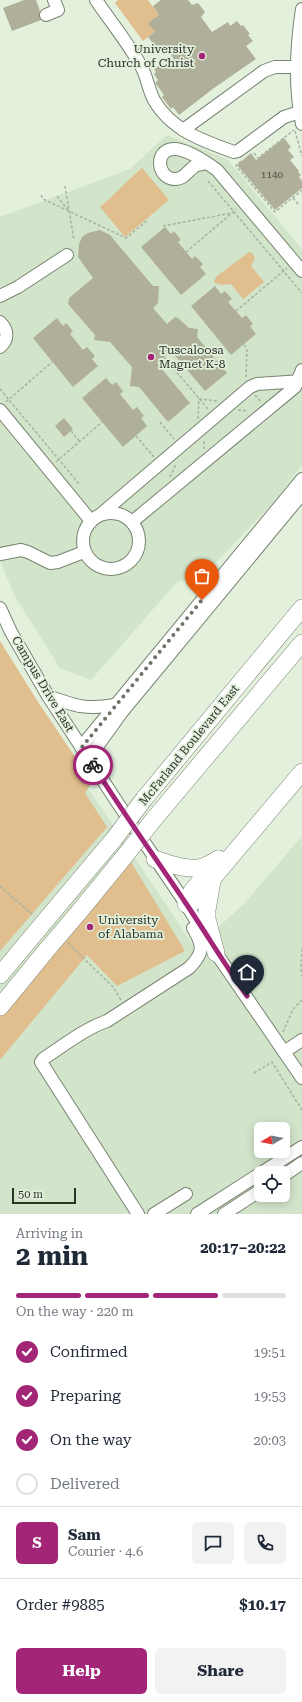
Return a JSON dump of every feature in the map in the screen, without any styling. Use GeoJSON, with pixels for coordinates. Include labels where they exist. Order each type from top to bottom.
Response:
{"type":"FeatureCollection","features":[{"type":"Feature","properties":{"kind":"highway","name":"McFarland Boulevard East"},"geometry":{"type":"LineString","coordinates":[[0,975],[302,608]]}},
{"type":"Feature","properties":{"kind":"highway","name":"McFarland Boulevard East"},"geometry":{"type":"LineString","coordinates":[[0,1006],[302,644]]}},
{"type":"Feature","properties":{"kind":"highway"},"geometry":{"type":"LineString","coordinates":[[186,904],[192,891],[302,760]]}},
{"type":"Feature","properties":{"kind":"highway"},"geometry":{"type":"LineString","coordinates":[[186,904],[192,903],[302,772]]}},
{"type":"Feature","properties":{"kind":"highway"},"geometry":{"type":"LineString","coordinates":[[155,859],[170,865],[190,868],[203,867],[219,859]]}},
{"type":"Feature","properties":{"kind":"highway"},"geometry":{"type":"LineString","coordinates":[[212,879],[207,914],[216,953]]}},
{"type":"Feature","properties":{"kind":"street"},"geometry":{"type":"LineString","coordinates":[[46,15],[58,10],[54,0]]}},
{"type":"Feature","properties":{"kind":"street"},"geometry":{"type":"LineString","coordinates":[[96,0],[137,58],[144,71],[154,100],[161,110],[183,130],[195,137],[234,152],[238,151],[284,117],[299,122],[296,67],[302,9]]}},
{"type":"Feature","properties":{"kind":"street"},"geometry":{"type":"LineString","coordinates":[[183,130],[264,70],[296,67]]}},
{"type":"Feature","properties":{"kind":"street"},"geometry":{"type":"LineString","coordinates":[[207,163],[217,170],[302,271]]}},
{"type":"Feature","properties":{"kind":"street"},"geometry":{"type":"LineString","coordinates":[[0,296],[18,287],[68,255]]}},
{"type":"Feature","properties":{"kind":"street"},"geometry":{"type":"LineString","coordinates":[[0,322],[7,334],[4,343],[0,347]]}},
{"type":"Feature","properties":{"kind":"street"},"geometry":{"type":"LineString","coordinates":[[96,517],[110,512],[128,518],[132,522],[138,533],[139,542],[135,556],[125,566],[116,570],[106,570],[89,560],[84,552],[82,543],[83,534],[87,526],[96,517],[250,387],[258,384],[301,377]]}},
{"type":"Feature","properties":{"kind":"street"},"geometry":{"type":"LineString","coordinates":[[132,522],[296,387],[301,377]]}},
{"type":"Feature","properties":{"kind":"street"},"geometry":{"type":"LineString","coordinates":[[0,410],[96,517]]}},
{"type":"Feature","properties":{"kind":"street"},"geometry":{"type":"LineString","coordinates":[[82,747],[115,704],[302,479]]}},
{"type":"Feature","properties":{"kind":"street"},"geometry":{"type":"LineString","coordinates":[[89,758],[122,712],[302,494]]}},
{"type":"Feature","properties":{"kind":"street"},"geometry":{"type":"LineString","coordinates":[[0,554],[21,550],[50,563],[58,562],[84,552]]}},
{"type":"Feature","properties":{"kind":"street","name":"Campus Drive East"},"geometry":{"type":"LineString","coordinates":[[0,608],[11,632],[48,696],[186,904],[216,953],[302,1078]]}},
{"type":"Feature","properties":{"kind":"street"},"geometry":{"type":"LineString","coordinates":[[48,696],[73,705],[87,708],[115,704]]}},
{"type":"Feature","properties":{"kind":"street"},"geometry":{"type":"LineString","coordinates":[[138,1214],[41,1062],[60,1047],[98,1024],[106,1021],[189,968],[198,958],[201,950],[198,937],[186,917],[186,904]]}},
{"type":"Feature","properties":{"kind":"street"},"geometry":{"type":"LineString","coordinates":[[284,1052],[302,1040]]}},
{"type":"Feature","properties":{"kind":"street"},"geometry":{"type":"LineString","coordinates":[[272,1166],[302,1148]]}},
{"type":"Feature","properties":{"kind":"street"},"geometry":{"type":"LineString","coordinates":[[290,1171],[302,1163]]}},
{"type":"Feature","properties":{"kind":"street"},"geometry":{"type":"LineString","coordinates":[[197,1214],[254,1177]]}},
{"type":"Feature","properties":{"kind":"street"},"geometry":{"type":"LineString","coordinates":[[154,1214],[186,1194]]}},
{"type":"Feature","properties":{"kind":"street"},"geometry":{"type":"LineString","coordinates":[[224,1214],[254,1195]]}},
{"type":"Feature","properties":{"kind":"path"},"geometry":{"type":"LineString","coordinates":[[252,151],[258,158],[299,122]]}},
{"type":"Feature","properties":{"kind":"path"},"geometry":{"type":"LineString","coordinates":[[241,161],[236,166],[275,212],[302,190]]}},
{"type":"Feature","properties":{"kind":"path"},"geometry":{"type":"LineString","coordinates":[[208,181],[302,293]]}},
{"type":"Feature","properties":{"kind":"path"},"geometry":{"type":"LineString","coordinates":[[65,186],[74,240]]}},
{"type":"Feature","properties":{"kind":"path"},"geometry":{"type":"LineString","coordinates":[[41,195],[43,200],[126,238],[148,220]]}},
{"type":"Feature","properties":{"kind":"path"},"geometry":{"type":"LineString","coordinates":[[57,196],[70,212]]}},
{"type":"Feature","properties":{"kind":"path"},"geometry":{"type":"LineString","coordinates":[[293,198],[298,204]]}},
{"type":"Feature","properties":{"kind":"path"},"geometry":{"type":"LineString","coordinates":[[163,226],[233,212]]}},
{"type":"Feature","properties":{"kind":"path"},"geometry":{"type":"LineString","coordinates":[[186,252],[233,212]]}},
{"type":"Feature","properties":{"kind":"path"},"geometry":{"type":"LineString","coordinates":[[236,311],[290,266]]}},
{"type":"Feature","properties":{"kind":"path"},"geometry":{"type":"LineString","coordinates":[[244,345],[247,349],[245,383]]}},
{"type":"Feature","properties":{"kind":"path"},"geometry":{"type":"LineString","coordinates":[[164,357],[210,412]]}},
{"type":"Feature","properties":{"kind":"path"},"geometry":{"type":"LineString","coordinates":[[10,400],[52,362]]}},
{"type":"Feature","properties":{"kind":"path"},"geometry":{"type":"LineString","coordinates":[[0,389],[80,485]]}},
{"type":"Feature","properties":{"kind":"path"},"geometry":{"type":"LineString","coordinates":[[199,399],[224,401]]}},
{"type":"Feature","properties":{"kind":"path"},"geometry":{"type":"LineString","coordinates":[[197,423],[199,399]]}},
{"type":"Feature","properties":{"kind":"path"},"geometry":{"type":"LineString","coordinates":[[237,410],[248,411]]}},
{"type":"Feature","properties":{"kind":"path"},"geometry":{"type":"LineString","coordinates":[[54,463],[102,422]]}},
{"type":"Feature","properties":{"kind":"path"},"geometry":{"type":"LineString","coordinates":[[160,422],[175,441]]}},
{"type":"Feature","properties":{"kind":"path"},"geometry":{"type":"LineString","coordinates":[[71,431],[80,442]]}},
{"type":"Feature","properties":{"kind":"path"},"geometry":{"type":"LineString","coordinates":[[136,436],[155,458]]}},
{"type":"Feature","properties":{"kind":"path"},"geometry":{"type":"LineString","coordinates":[[302,949],[302,976]]}},
{"type":"Feature","properties":{"kind":"path"},"geometry":{"type":"LineString","coordinates":[[281,1034],[285,1029],[293,1009],[302,1000]]}},
{"type":"Feature","properties":{"kind":"path"},"geometry":{"type":"LineString","coordinates":[[254,1073],[272,1062],[302,1110]]}},
{"type":"Feature","properties":{"kind":"shaded area"},"geometry":{"type":"Polygon","coordinates":[[[118,0],[148,0],[159,15],[149,23],[155,32],[143,41],[115,3],[118,0]]]}},
{"type":"Feature","properties":{"kind":"shaded area","name":"Tuscaloosa Magnet K-8"},"geometry":{"type":"Polygon","coordinates":[[[167,135],[227,159],[302,249],[302,465],[270,506],[203,576],[177,582],[91,680],[60,668],[14,595],[0,560],[0,217],[130,169],[167,135]]]}},
{"type":"Feature","properties":{"kind":"shaded area"},"geometry":{"type":"Polygon","coordinates":[[[142,168],[169,200],[125,237],[100,207],[142,168]]]}},
{"type":"Feature","properties":{"kind":"shaded area"},"geometry":{"type":"Polygon","coordinates":[[[249,252],[252,253],[255,258],[251,266],[264,282],[243,299],[231,284],[222,285],[215,283],[214,281],[217,276],[249,252]]]}},
{"type":"Feature","properties":{"kind":"shaded area"},"geometry":{"type":"Polygon","coordinates":[[[0,641],[38,702],[92,782],[85,793],[107,827],[0,951],[0,641]]]}},
{"type":"Feature","properties":{"kind":"shaded area","name":"University of Alabama"},"geometry":{"type":"Polygon","coordinates":[[[0,667],[96,800],[195,948],[243,905],[302,836],[302,1214],[0,1214],[0,667]]]}},
{"type":"Feature","properties":{"kind":"shaded area"},"geometry":{"type":"Polygon","coordinates":[[[131,862],[185,951],[117,986],[87,955],[0,1060],[0,1016],[131,862]]]}},
{"type":"Feature","properties":{"kind":"building"},"geometry":{"type":"Polygon","coordinates":[[[24,0],[36,0],[40,11],[39,14],[41,20],[12,31],[3,8],[24,0]]]}},
{"type":"Feature","properties":{"kind":"building","name":"University Church of Christ"},"geometry":{"type":"Polygon","coordinates":[[[161,0],[188,0],[192,5],[198,3],[205,12],[201,17],[212,32],[228,22],[230,26],[237,21],[241,26],[243,25],[250,34],[248,35],[253,41],[246,46],[256,59],[214,88],[179,115],[173,107],[171,109],[162,97],[164,95],[155,83],[158,80],[154,74],[156,72],[154,69],[161,64],[163,67],[174,59],[164,45],[158,50],[148,37],[155,32],[148,23],[159,15],[153,6],[161,0]]]}},
{"type":"Feature","properties":{"kind":"building"},"geometry":{"type":"Polygon","coordinates":[[[284,138],[291,147],[288,150],[294,157],[290,160],[301,175],[299,177],[302,181],[302,188],[275,210],[237,165],[251,153],[256,160],[284,138]]]}},
{"type":"Feature","properties":{"kind":"building"},"geometry":{"type":"Polygon","coordinates":[[[165,227],[171,234],[174,231],[181,240],[178,242],[192,259],[195,256],[203,264],[200,267],[206,274],[181,295],[141,247],[165,227]]]}},
{"type":"Feature","properties":{"kind":"building"},"geometry":{"type":"Polygon","coordinates":[[[100,230],[110,235],[153,286],[159,286],[158,303],[153,308],[167,324],[175,317],[189,328],[198,329],[197,337],[227,373],[205,391],[171,351],[157,363],[190,403],[168,422],[139,387],[130,386],[132,367],[110,342],[94,340],[95,335],[68,304],[69,298],[93,278],[78,257],[79,244],[82,237],[88,233],[100,230]]]}},
{"type":"Feature","properties":{"kind":"building"},"geometry":{"type":"Polygon","coordinates":[[[215,286],[221,294],[225,291],[232,299],[228,302],[242,318],[246,315],[253,324],[250,326],[256,334],[231,355],[191,306],[215,286]]]}},
{"type":"Feature","properties":{"kind":"building"},"geometry":{"type":"Polygon","coordinates":[[[57,318],[63,326],[66,323],[73,331],[70,334],[83,350],[87,347],[95,356],[92,359],[98,366],[73,387],[33,338],[57,318]]]}},
{"type":"Feature","properties":{"kind":"building"},"geometry":{"type":"Polygon","coordinates":[[[106,378],[112,385],[116,382],[123,391],[120,394],[133,410],[137,407],[144,416],[141,418],[147,426],[123,447],[82,398],[106,378]]]}},
{"type":"Feature","properties":{"kind":"building"},"geometry":{"type":"Polygon","coordinates":[[[64,418],[73,429],[64,437],[55,426],[64,418]]]}},
{"type":"Feature","properties":{"kind":"way so far"},"geometry":{"type":"LineString","coordinates":[[93,765],[82,747],[115,704],[202,600]]}},
{"type":"Feature","properties":{"kind":"place","name":"University Church of Christ"},"geometry":{"type":"Point","coordinates":[202,56]}},
{"type":"Feature","properties":{"kind":"place","name":"Tuscaloosa Magnet K-8"},"geometry":{"type":"Point","coordinates":[151,357]}},
{"type":"Feature","properties":{"kind":"place","name":"University of Alabama"},"geometry":{"type":"Point","coordinates":[90,927]}},
{"type":"Feature","properties":{"kind":"route"},"geometry":{"type":"LineString","coordinates":[[93,765],[186,904],[216,953],[247,996]]}}]}
